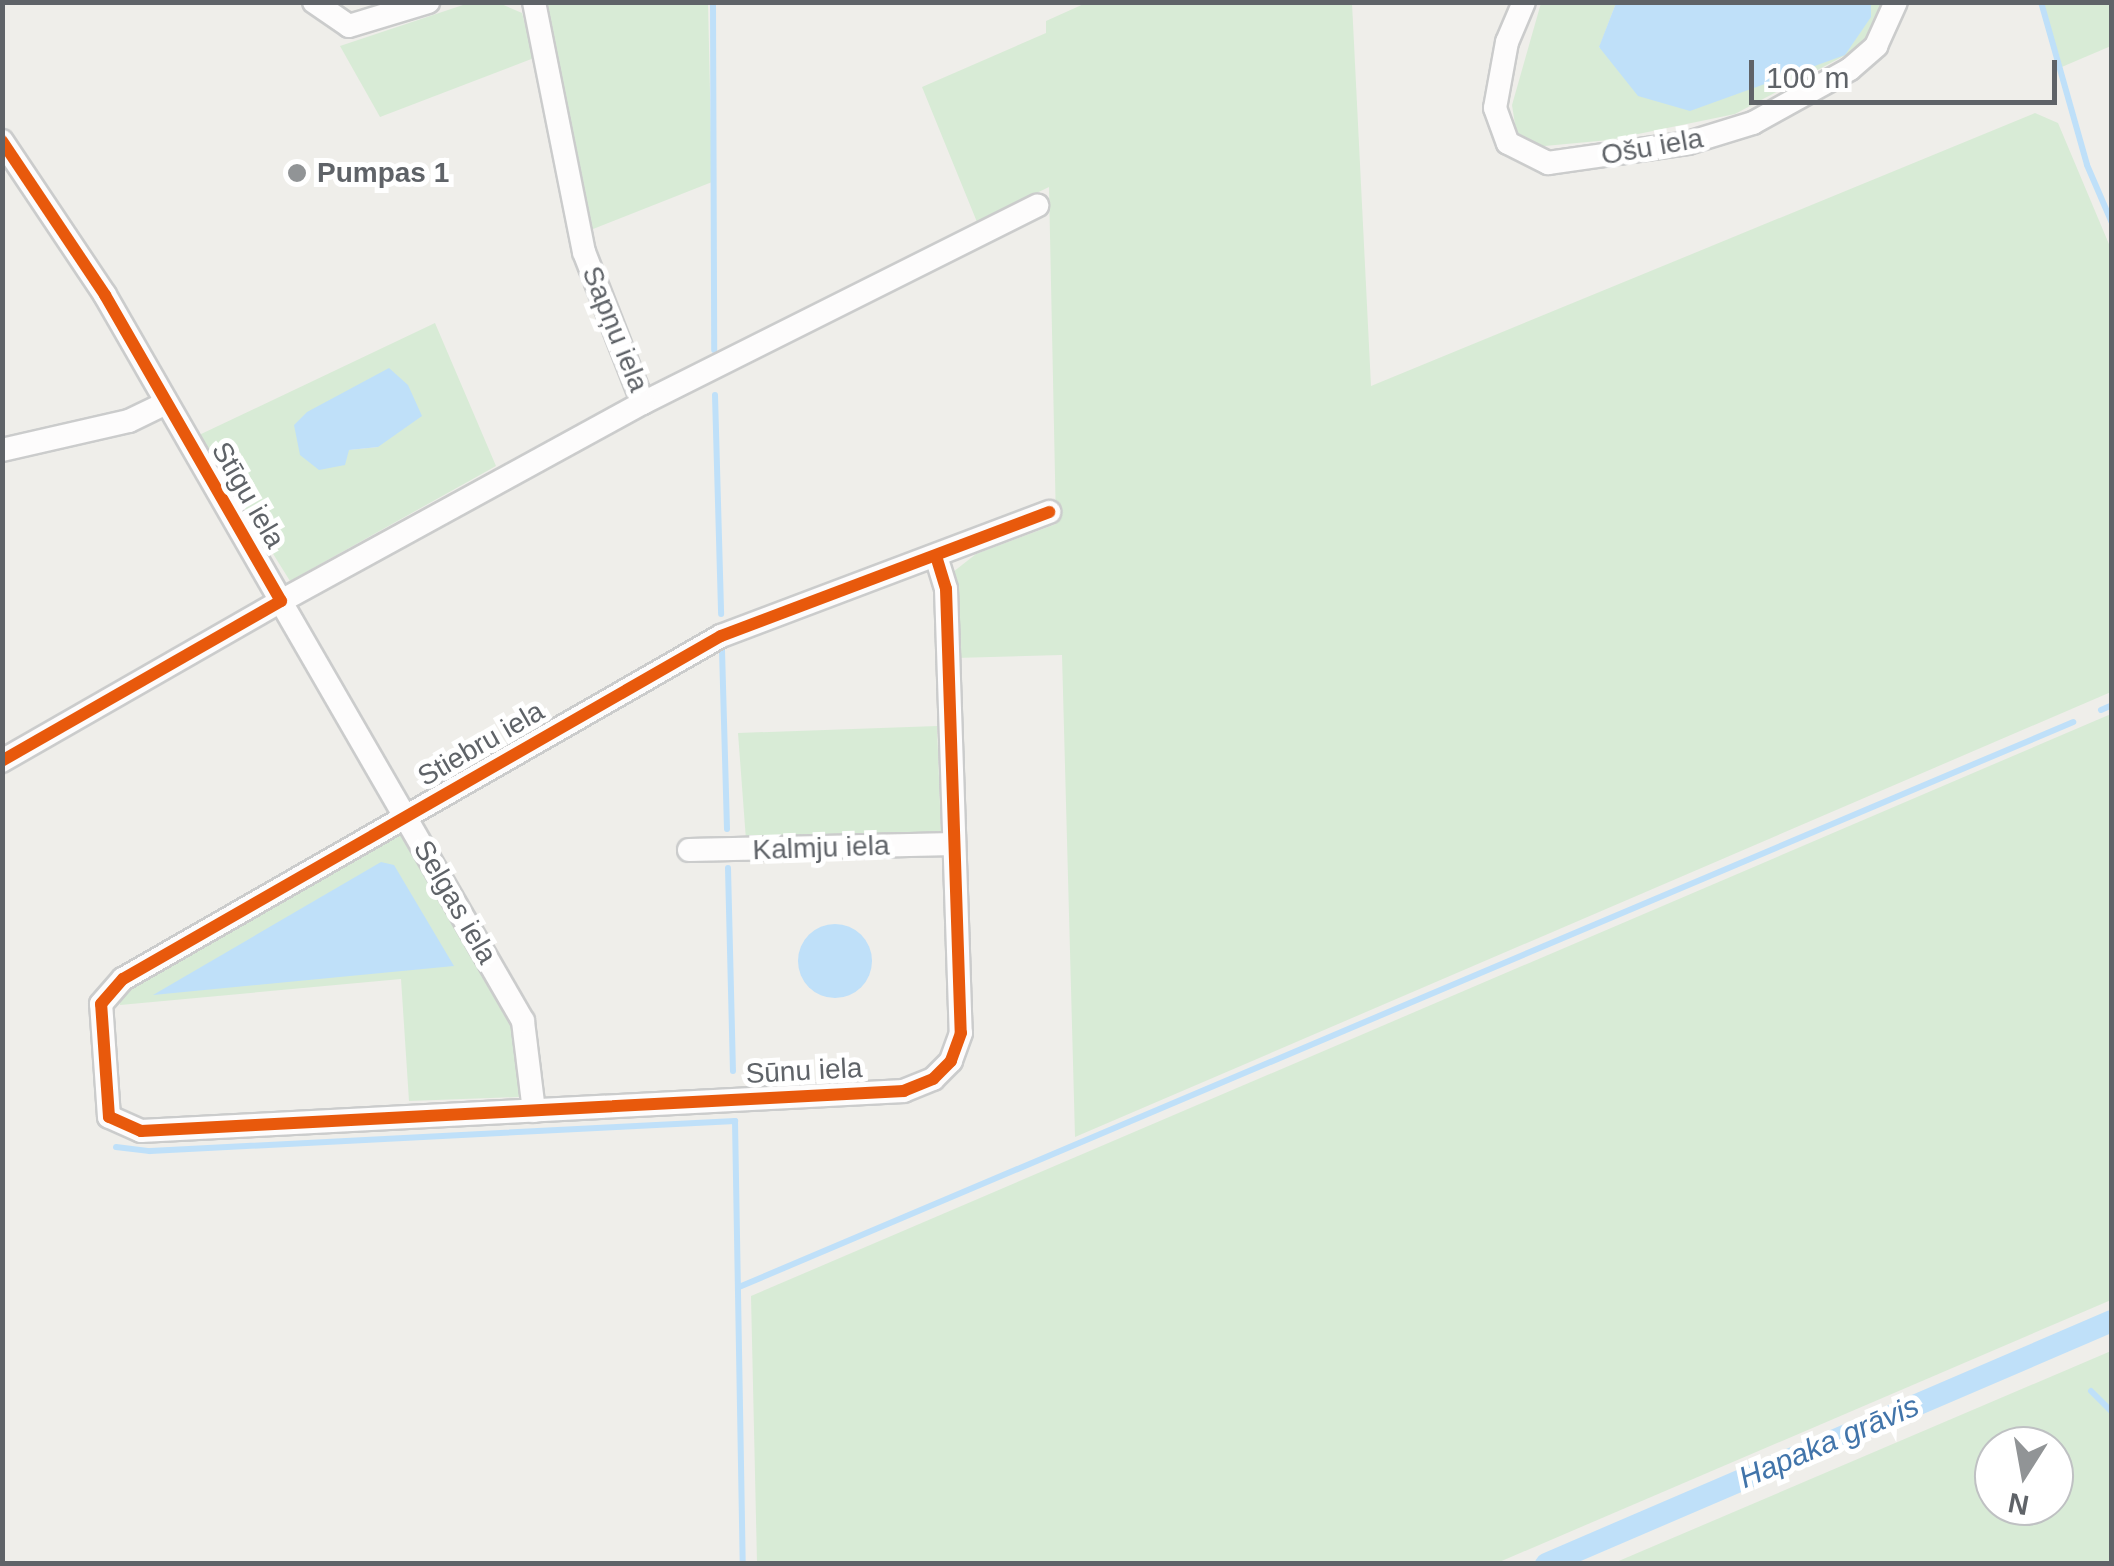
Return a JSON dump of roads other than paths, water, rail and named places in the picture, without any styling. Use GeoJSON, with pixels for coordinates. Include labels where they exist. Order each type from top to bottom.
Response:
{"type":"FeatureCollection","features":[{"type":"Feature","properties":{"kind":"street"},"geometry":{"type":"LineString","coordinates":[[314,2],[349,26],[428,2]]}},
{"type":"Feature","properties":{"kind":"street","name":"Sapņu iela"},"geometry":{"type":"LineString","coordinates":[[534,2],[584,252],[643,403],[1037,206]]}},
{"type":"Feature","properties":{"kind":"street","name":"Ošu iela"},"geometry":{"type":"LineString","coordinates":[[1524,2],[1507,42],[1495,108],[1508,142],[1535,159],[1559,163],[1688,143],[1753,123],[1850,69],[1876,46],[1896,2]]}},
{"type":"Feature","properties":{"kind":"street","name":"Stīgu iela"},"geometry":{"type":"LineString","coordinates":[[2,141],[90,270],[281,601]]}},
{"type":"Feature","properties":{"kind":"street"},"geometry":{"type":"LineString","coordinates":[[2,450],[128,421],[166,403]]}},
{"type":"Feature","properties":{"kind":"street"},"geometry":{"type":"LineString","coordinates":[[2,760],[281,601],[643,403]]}},
{"type":"Feature","properties":{"kind":"street","name":"Stiebru iela"},"geometry":{"type":"LineString","coordinates":[[141,1131],[113,1122],[103,1103],[104,995],[721,636],[1049,512]]}},
{"type":"Feature","properties":{"kind":"street","name":"Sūnu iela"},"geometry":{"type":"LineString","coordinates":[[141,1131],[924,1085],[943,1070],[960,1042],[946,589],[936,556]]}},
{"type":"Feature","properties":{"kind":"street","name":"Selgas iela"},"geometry":{"type":"LineString","coordinates":[[281,601],[523,1021],[534,1110]]}},
{"type":"Feature","properties":{"kind":"street","name":"Kalmju iela"},"geometry":{"type":"LineString","coordinates":[[689,850],[954,844]]}},
{"type":"Feature","properties":{"kind":"water"},"geometry":{"type":"Polygon","coordinates":[[[1616,3],[1871,3],[1871,17],[1845,55],[1690,111],[1638,96],[1599,47],[1616,3]]]}},
{"type":"Feature","properties":{"kind":"water"},"geometry":{"type":"Polygon","coordinates":[[[389,368],[408,385],[422,416],[378,447],[349,450],[345,465],[319,470],[300,455],[294,425],[307,412],[389,368]]]}},
{"type":"Feature","properties":{"kind":"water"},"geometry":{"type":"Polygon","coordinates":[[[381,862],[394,865],[454,966],[153,995],[381,862]]]}},
{"type":"Feature","properties":{"kind":"water"},"geometry":{"type":"Polygon","coordinates":[[[835,924],[861,935],[872,961],[861,987],[835,998],[809,987],[798,961],[809,935],[835,924]]]}},
{"type":"Feature","properties":{"kind":"waterway"},"geometry":{"type":"LineString","coordinates":[[713,2],[714,350]]}},
{"type":"Feature","properties":{"kind":"waterway"},"geometry":{"type":"LineString","coordinates":[[2041,2],[2087,165],[2112,223]]}},
{"type":"Feature","properties":{"kind":"waterway"},"geometry":{"type":"LineString","coordinates":[[715,395],[721,614]]}},
{"type":"Feature","properties":{"kind":"waterway"},"geometry":{"type":"LineString","coordinates":[[722,650],[727,829]]}},
{"type":"Feature","properties":{"kind":"waterway"},"geometry":{"type":"LineString","coordinates":[[2101,710],[2112,705]]}},
{"type":"Feature","properties":{"kind":"waterway"},"geometry":{"type":"LineString","coordinates":[[739,1287],[2073,722]]}},
{"type":"Feature","properties":{"kind":"waterway"},"geometry":{"type":"LineString","coordinates":[[728,868],[733,1071]]}},
{"type":"Feature","properties":{"kind":"waterway"},"geometry":{"type":"LineString","coordinates":[[116,1147],[150,1151],[735,1121],[743,1564]]}},
{"type":"Feature","properties":{"kind":"waterway","name":"Hapaka grāvis"},"geometry":{"type":"LineString","coordinates":[[1546,1564],[2112,1321]]}},
{"type":"Feature","properties":{"kind":"waterway"},"geometry":{"type":"LineString","coordinates":[[2091,1391],[2112,1412]]}},
{"type":"Feature","properties":{"kind":"place","name":"Pumpas 1"},"geometry":{"type":"Point","coordinates":[297,173]}}]}
